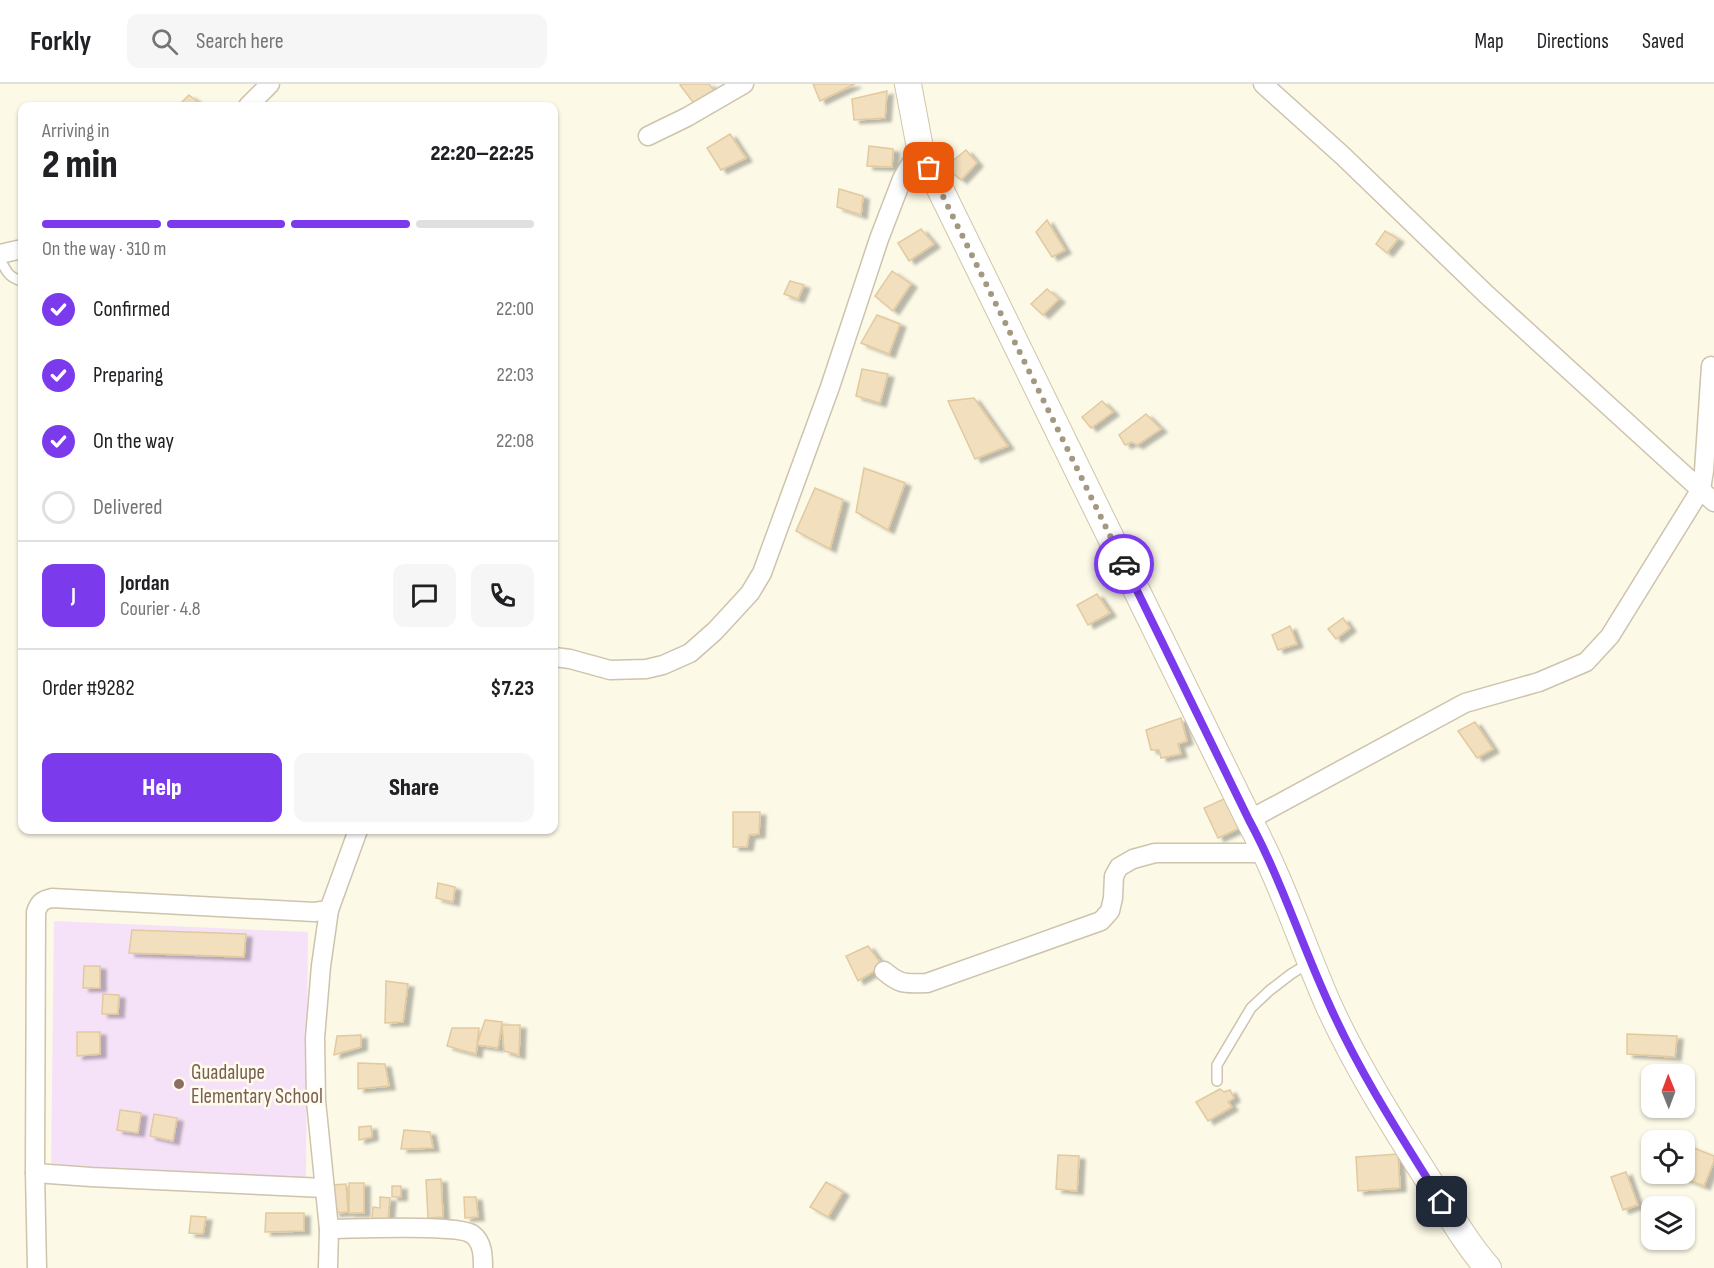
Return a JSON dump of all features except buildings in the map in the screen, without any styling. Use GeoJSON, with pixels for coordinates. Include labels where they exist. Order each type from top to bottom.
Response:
{"type":"FeatureCollection","features":[{"type":"Feature","properties":{"kind":"street"},"geometry":{"type":"LineString","coordinates":[[252,102],[270,84]]}},
{"type":"Feature","properties":{"kind":"street"},"geometry":{"type":"LineString","coordinates":[[648,136],[687,117],[744,84]]}},
{"type":"Feature","properties":{"kind":"street"},"geometry":{"type":"LineString","coordinates":[[908,84],[920,148],[1267,853],[1328,1002],[1355,1060],[1474,1253],[1488,1268]]}},
{"type":"Feature","properties":{"kind":"street"},"geometry":{"type":"LineString","coordinates":[[1263,84],[1343,156],[1487,295],[1714,502]]}},
{"type":"Feature","properties":{"kind":"street"},"geometry":{"type":"LineString","coordinates":[[558,658],[610,670],[646,669],[663,664],[690,653],[732,614],[750,593],[762,573],[830,387],[879,239],[902,179],[920,148]]}},
{"type":"Feature","properties":{"kind":"street"},"geometry":{"type":"LineString","coordinates":[[0,254],[18,250]]}},
{"type":"Feature","properties":{"kind":"street"},"geometry":{"type":"LineString","coordinates":[[1249,820],[1465,703],[1539,682],[1586,662],[1610,636],[1701,489],[1712,366]]}},
{"type":"Feature","properties":{"kind":"street"},"geometry":{"type":"LineString","coordinates":[[328,1268],[329,1229],[316,1101],[315,1038],[321,966],[329,910],[357,834]]}},
{"type":"Feature","properties":{"kind":"street"},"geometry":{"type":"LineString","coordinates":[[884,971],[896,981],[927,983],[1101,921],[1110,911],[1114,876],[1119,867],[1132,859],[1155,853],[1267,853]]}},
{"type":"Feature","properties":{"kind":"street"},"geometry":{"type":"LineString","coordinates":[[37,1268],[36,912],[39,904],[52,898],[302,911],[329,910]]}},
{"type":"Feature","properties":{"kind":"street"},"geometry":{"type":"LineString","coordinates":[[35,1173],[324,1188]]}},
{"type":"Feature","properties":{"kind":"street"},"geometry":{"type":"LineString","coordinates":[[329,1229],[446,1229],[467,1232],[479,1241],[483,1252],[483,1268]]}},
{"type":"Feature","properties":{"kind":"lane"},"geometry":{"type":"LineString","coordinates":[[0,259],[7,273],[18,280]]}},
{"type":"Feature","properties":{"kind":"lane"},"geometry":{"type":"LineString","coordinates":[[1217,1081],[1217,1065],[1251,1008],[1269,991],[1311,961]]}},
{"type":"Feature","properties":{"kind":"shaded area","name":"Guadalupe Elementary School"},"geometry":{"type":"Polygon","coordinates":[[[54,921],[308,932],[306,1179],[51,1172],[54,921]]]}},
{"type":"Feature","properties":{"kind":"way so far"},"geometry":{"type":"LineString","coordinates":[[929,168],[1124,564]]}},
{"type":"Feature","properties":{"kind":"place","name":"Guadalupe Elementary School"},"geometry":{"type":"Point","coordinates":[179,1084]}},
{"type":"Feature","properties":{"kind":"route"},"geometry":{"type":"LineString","coordinates":[[1124,564],[1267,853],[1328,1002],[1355,1060],[1442,1202]]}}]}
